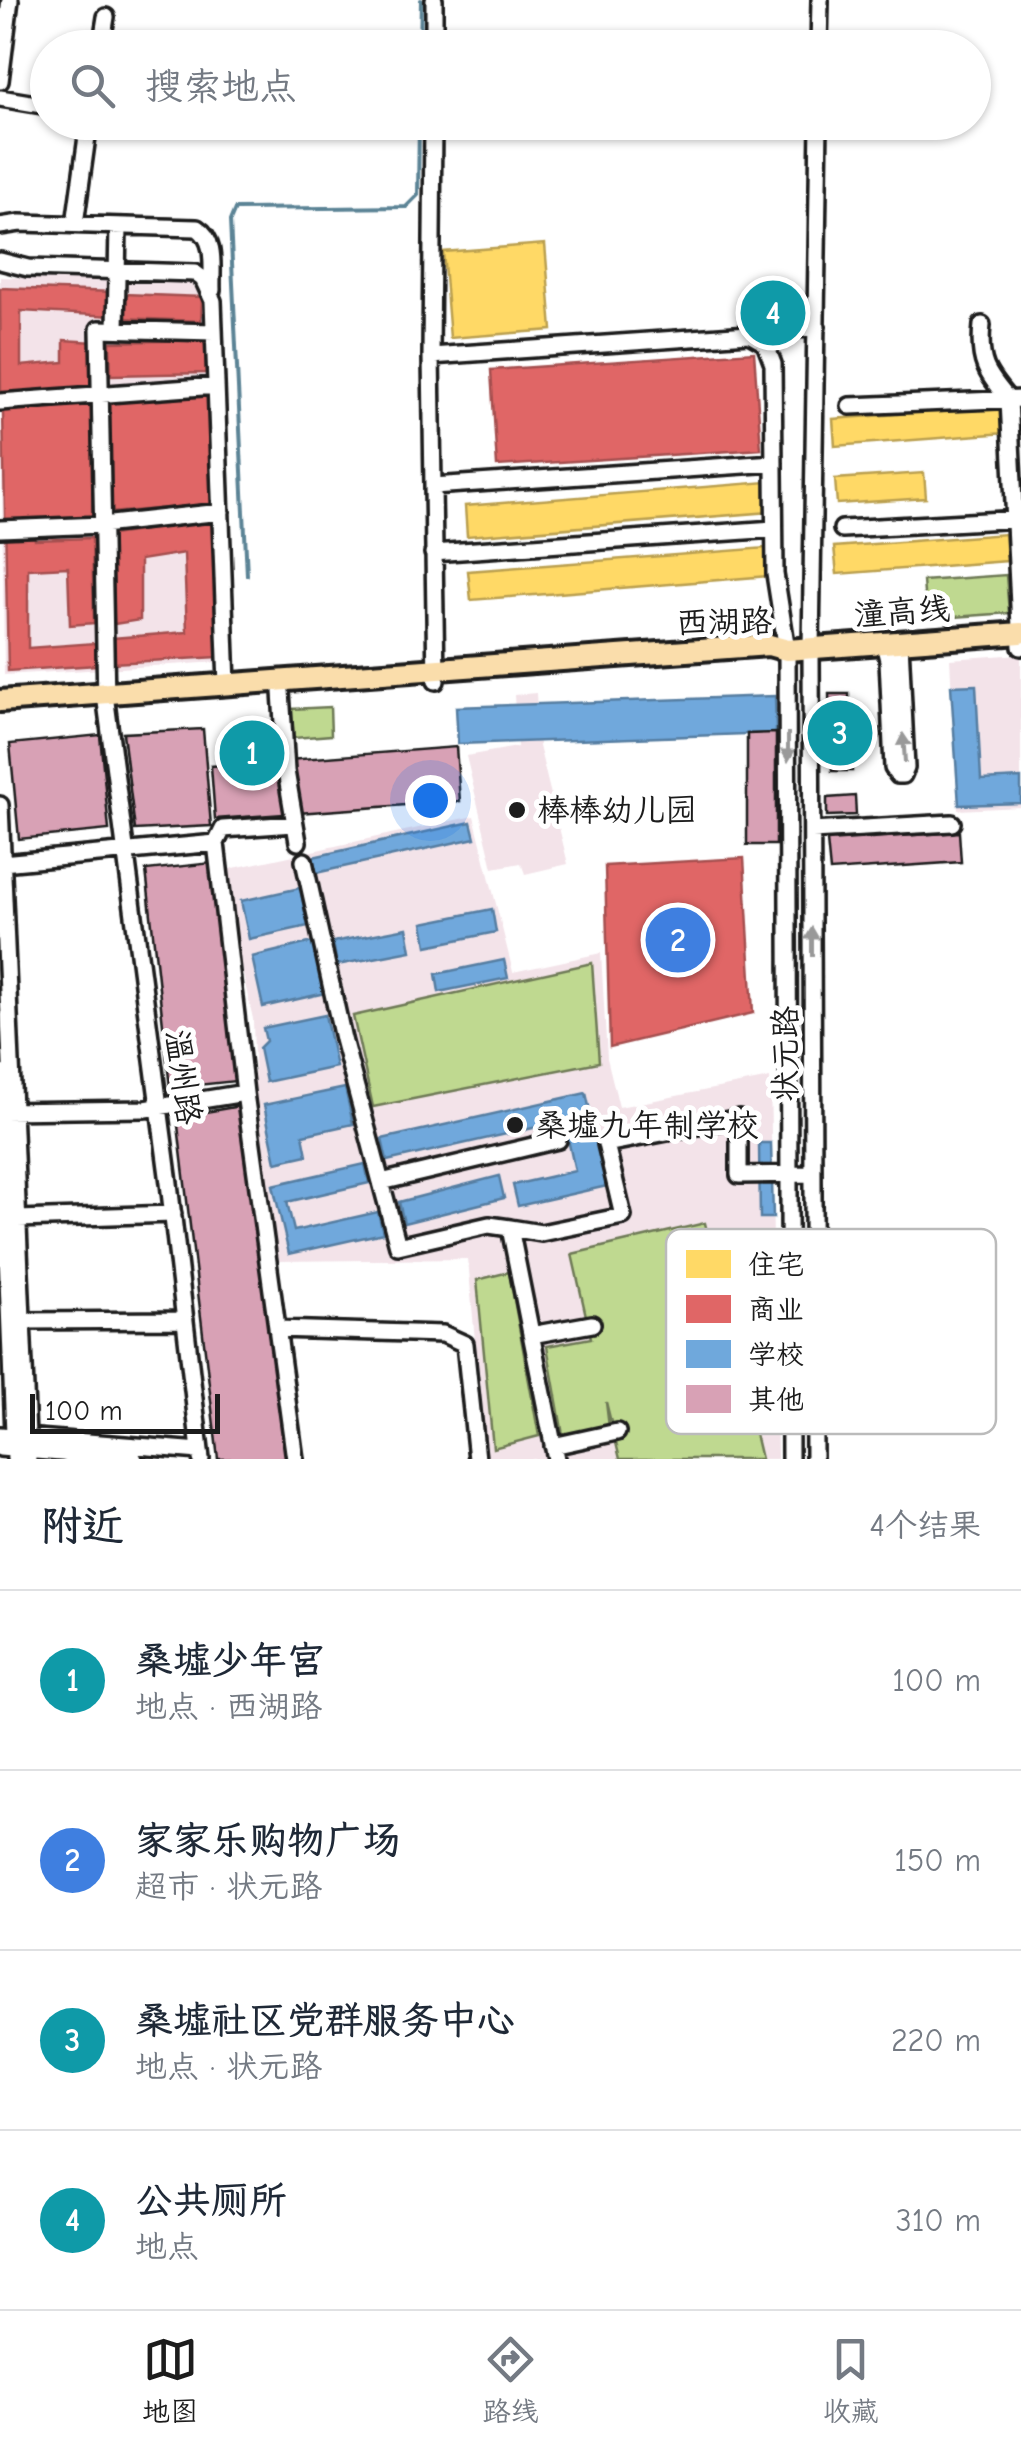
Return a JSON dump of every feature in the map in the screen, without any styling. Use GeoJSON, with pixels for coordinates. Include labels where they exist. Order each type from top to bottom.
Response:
{"type":"FeatureCollection","features":[{"type":"Feature","properties":{"kind":"main road","name":"潼高线"},"geometry":{"type":"LineString","coordinates":[[788,650],[1020,633]]}},
{"type":"Feature","properties":{"kind":"main road","name":"西湖路"},"geometry":{"type":"LineString","coordinates":[[0,710],[227,684],[770,657],[788,650]]}},
{"type":"Feature","properties":{"kind":"main road","name":"西湖路"},"geometry":{"type":"LineString","coordinates":[[0,700],[281,691],[436,675]]}},
{"type":"Feature","properties":{"kind":"street"},"geometry":{"type":"LineString","coordinates":[[0,81],[2,40],[10,0]]}},
{"type":"Feature","properties":{"kind":"street"},"geometry":{"type":"LineString","coordinates":[[434,0],[434,30]]}},
{"type":"Feature","properties":{"kind":"street"},"geometry":{"type":"LineString","coordinates":[[819,30],[820,0]]}},
{"type":"Feature","properties":{"kind":"street"},"geometry":{"type":"LineString","coordinates":[[104,30],[106,17]]}},
{"type":"Feature","properties":{"kind":"street"},"geometry":{"type":"LineString","coordinates":[[0,98],[30,103]]}},
{"type":"Feature","properties":{"kind":"street"},"geometry":{"type":"LineString","coordinates":[[75,224],[86,140]]}},
{"type":"Feature","properties":{"kind":"street"},"geometry":{"type":"LineString","coordinates":[[433,140],[431,356],[436,675]]}},
{"type":"Feature","properties":{"kind":"street","name":"状元路"},"geometry":{"type":"LineString","coordinates":[[813,1229],[811,648],[819,140]]}},
{"type":"Feature","properties":{"kind":"street"},"geometry":{"type":"LineString","coordinates":[[0,226],[20,223],[197,228],[207,234],[213,301],[227,684]]}},
{"type":"Feature","properties":{"kind":"street"},"geometry":{"type":"LineString","coordinates":[[118,226],[116,329],[214,332]]}},
{"type":"Feature","properties":{"kind":"street"},"geometry":{"type":"LineString","coordinates":[[0,261],[28,268],[195,273],[204,278],[213,301]]}},
{"type":"Feature","properties":{"kind":"street"},"geometry":{"type":"LineString","coordinates":[[982,325],[984,370],[1015,399],[1021,647]]}},
{"type":"Feature","properties":{"kind":"street"},"geometry":{"type":"LineString","coordinates":[[431,356],[749,334],[765,343],[782,330],[817,327]]}},
{"type":"Feature","properties":{"kind":"street","name":"温州路"},"geometry":{"type":"LineString","coordinates":[[116,329],[100,329],[105,698],[201,1455]]}},
{"type":"Feature","properties":{"kind":"street","name":"状元路"},"geometry":{"type":"LineString","coordinates":[[765,343],[773,364],[775,574],[788,650],[789,1229]]}},
{"type":"Feature","properties":{"kind":"street"},"geometry":{"type":"LineString","coordinates":[[0,402],[216,386]]}},
{"type":"Feature","properties":{"kind":"street"},"geometry":{"type":"LineString","coordinates":[[850,406],[1015,399]]}},
{"type":"Feature","properties":{"kind":"street"},"geometry":{"type":"LineString","coordinates":[[434,486],[774,463]]}},
{"type":"Feature","properties":{"kind":"street"},"geometry":{"type":"LineString","coordinates":[[0,529],[102,525],[221,512]]}},
{"type":"Feature","properties":{"kind":"street"},"geometry":{"type":"LineString","coordinates":[[842,529],[1018,520]]}},
{"type":"Feature","properties":{"kind":"street"},"geometry":{"type":"LineString","coordinates":[[433,553],[774,529]]}},
{"type":"Feature","properties":{"kind":"street"},"geometry":{"type":"LineString","coordinates":[[892,642],[906,768],[903,775],[898,775],[894,768],[892,642]]}},
{"type":"Feature","properties":{"kind":"street"},"geometry":{"type":"LineString","coordinates":[[281,691],[286,772],[298,842]]}},
{"type":"Feature","properties":{"kind":"street"},"geometry":{"type":"LineString","coordinates":[[0,804],[16,1447]]}},
{"type":"Feature","properties":{"kind":"street"},"geometry":{"type":"LineString","coordinates":[[812,831],[952,823]]}},
{"type":"Feature","properties":{"kind":"street"},"geometry":{"type":"LineString","coordinates":[[294,824],[223,829],[216,843],[245,1093],[295,1459]]}},
{"type":"Feature","properties":{"kind":"street"},"geometry":{"type":"LineString","coordinates":[[1,864],[216,843]]}},
{"type":"Feature","properties":{"kind":"street"},"geometry":{"type":"LineString","coordinates":[[304,860],[343,1039],[398,1246],[489,1226],[541,1233],[622,1216],[606,1144],[739,1118],[739,1175],[813,1174]]}},
{"type":"Feature","properties":{"kind":"street"},"geometry":{"type":"LineString","coordinates":[[0,1073],[18,1219],[22,1320],[16,1447]]}},
{"type":"Feature","properties":{"kind":"street"},"geometry":{"type":"LineString","coordinates":[[5,1111],[106,1112],[245,1093]]}},
{"type":"Feature","properties":{"kind":"street"},"geometry":{"type":"LineString","coordinates":[[381,1182],[558,1140]]}},
{"type":"Feature","properties":{"kind":"street"},"geometry":{"type":"LineString","coordinates":[[18,1219],[172,1214]]}},
{"type":"Feature","properties":{"kind":"street"},"geometry":{"type":"LineString","coordinates":[[510,1228],[554,1452],[617,1432]]}},
{"type":"Feature","properties":{"kind":"street"},"geometry":{"type":"LineString","coordinates":[[22,1320],[185,1320]]}},
{"type":"Feature","properties":{"kind":"street"},"geometry":{"type":"LineString","coordinates":[[531,1336],[592,1324]]}},
{"type":"Feature","properties":{"kind":"street"},"geometry":{"type":"LineString","coordinates":[[277,1329],[442,1334],[465,1344],[477,1459]]}},
{"type":"Feature","properties":{"kind":"street","name":"状元路"},"geometry":{"type":"LineString","coordinates":[[790,1434],[790,1459]]}},
{"type":"Feature","properties":{"kind":"street","name":"状元路"},"geometry":{"type":"LineString","coordinates":[[814,1434],[814,1459]]}},
{"type":"Feature","properties":{"kind":"street"},"geometry":{"type":"LineString","coordinates":[[16,1447],[201,1455]]}},
{"type":"Feature","properties":{"kind":"street"},"geometry":{"type":"LineString","coordinates":[[16,1447],[134,1459]]}},
{"type":"Feature","properties":{"kind":"shaded area"},"geometry":{"type":"Polygon","coordinates":[[[0,277],[192,283],[206,307],[220,662],[4,675],[0,277]]]}},
{"type":"Feature","properties":{"kind":"shaded area"},"geometry":{"type":"Polygon","coordinates":[[[1021,654],[1021,807],[958,810],[950,659],[1021,654]]]}},
{"type":"Feature","properties":{"kind":"shaded area","name":"棒棒幼儿园"},"geometry":{"type":"Polygon","coordinates":[[[536,693],[539,746],[568,864],[525,874],[521,863],[493,868],[466,756],[517,747],[514,695],[536,693]]]}},
{"type":"Feature","properties":{"kind":"shaded area","name":"桑墟九年制学校"},"geometry":{"type":"Polygon","coordinates":[[[474,816],[513,972],[601,953],[607,1058],[619,1107],[770,1078],[773,1229],[666,1229],[666,1434],[777,1434],[777,1459],[485,1459],[468,1259],[279,1261],[255,1101],[253,1019],[220,871],[474,816]]]}},
{"type":"Feature","properties":{"kind":"green space"},"geometry":{"type":"Polygon","coordinates":[[[1006,575],[1009,613],[926,619],[923,581],[1006,575]]]}},
{"type":"Feature","properties":{"kind":"green space"},"geometry":{"type":"Polygon","coordinates":[[[330,707],[331,735],[294,738],[291,709],[330,707]]]}},
{"type":"Feature","properties":{"kind":"green space"},"geometry":{"type":"Polygon","coordinates":[[[592,963],[599,1062],[373,1107],[353,1016],[592,963]]]}},
{"type":"Feature","properties":{"kind":"green space"},"geometry":{"type":"Polygon","coordinates":[[[705,1223],[706,1229],[679,1229],[705,1223]]]}},
{"type":"Feature","properties":{"kind":"green space"},"geometry":{"type":"Polygon","coordinates":[[[666,1232],[666,1434],[755,1434],[761,1459],[620,1459],[606,1402],[609,1427],[563,1435],[547,1346],[591,1338],[572,1254],[666,1232]]]}},
{"type":"Feature","properties":{"kind":"green space"},"geometry":{"type":"Polygon","coordinates":[[[509,1272],[539,1436],[493,1448],[477,1280],[509,1272]]]}},
{"type":"Feature","properties":{"kind":"building: 住宅"},"geometry":{"type":"Polygon","coordinates":[[[545,244],[552,330],[450,338],[443,252],[545,244]]]}},
{"type":"Feature","properties":{"kind":"building: 住宅"},"geometry":{"type":"Polygon","coordinates":[[[1004,406],[1005,433],[835,446],[833,419],[1004,406]]]}},
{"type":"Feature","properties":{"kind":"building: 住宅"},"geometry":{"type":"Polygon","coordinates":[[[924,473],[926,498],[837,504],[835,479],[924,473]]]}},
{"type":"Feature","properties":{"kind":"building: 住宅"},"geometry":{"type":"Polygon","coordinates":[[[767,482],[770,512],[467,536],[465,506],[767,482]]]}},
{"type":"Feature","properties":{"kind":"building: 住宅"},"geometry":{"type":"Polygon","coordinates":[[[1005,534],[1007,561],[837,574],[834,547],[1005,534]]]}},
{"type":"Feature","properties":{"kind":"building: 住宅"},"geometry":{"type":"Polygon","coordinates":[[[766,548],[768,576],[471,600],[468,571],[766,548]]]}},
{"type":"Feature","properties":{"kind":"building: 商业"},"geometry":{"type":"Polygon","coordinates":[[[0,288],[114,292],[113,316],[21,311],[21,366],[64,362],[64,340],[94,342],[93,388],[1,396],[0,288]]]}},
{"type":"Feature","properties":{"kind":"building: 商业"},"geometry":{"type":"Polygon","coordinates":[[[123,294],[202,297],[201,321],[122,318],[123,294]]]}},
{"type":"Feature","properties":{"kind":"building: 商业"},"geometry":{"type":"Polygon","coordinates":[[[205,340],[206,373],[111,375],[110,342],[205,340]]]}},
{"type":"Feature","properties":{"kind":"building: 商业"},"geometry":{"type":"Polygon","coordinates":[[[754,352],[761,449],[497,466],[491,370],[754,352]]]}},
{"type":"Feature","properties":{"kind":"building: 商业"},"geometry":{"type":"Polygon","coordinates":[[[210,393],[213,504],[110,513],[110,401],[210,393]]]}},
{"type":"Feature","properties":{"kind":"building: 商业"},"geometry":{"type":"Polygon","coordinates":[[[93,400],[92,516],[34,521],[35,540],[92,538],[94,623],[70,625],[68,567],[28,569],[28,648],[95,643],[96,665],[8,671],[3,410],[93,400]]]}},
{"type":"Feature","properties":{"kind":"building: 商业"},"geometry":{"type":"Polygon","coordinates":[[[216,520],[218,657],[113,663],[113,638],[187,632],[184,553],[140,560],[140,620],[114,624],[112,535],[216,520]]]}},
{"type":"Feature","properties":{"kind":"building: 商业"},"geometry":{"type":"Polygon","coordinates":[[[744,858],[753,1013],[610,1047],[605,866],[744,858]]]}},
{"type":"Feature","properties":{"kind":"building: 学校"},"geometry":{"type":"Polygon","coordinates":[[[976,685],[981,780],[1021,778],[1021,803],[959,805],[951,686],[976,685]]]}},
{"type":"Feature","properties":{"kind":"building: 学校"},"geometry":{"type":"Polygon","coordinates":[[[775,696],[776,733],[458,744],[456,707],[775,696]]]}},
{"type":"Feature","properties":{"kind":"building: 学校"},"geometry":{"type":"Polygon","coordinates":[[[471,822],[475,838],[316,873],[313,857],[471,822]]]}},
{"type":"Feature","properties":{"kind":"building: 学校"},"geometry":{"type":"Polygon","coordinates":[[[300,888],[308,926],[249,939],[241,901],[300,888]]]}},
{"type":"Feature","properties":{"kind":"building: 学校"},"geometry":{"type":"Polygon","coordinates":[[[492,909],[496,932],[427,946],[423,923],[492,909]]]}},
{"type":"Feature","properties":{"kind":"building: 学校"},"geometry":{"type":"Polygon","coordinates":[[[407,928],[411,951],[337,965],[333,942],[407,928]]]}},
{"type":"Feature","properties":{"kind":"building: 学校"},"geometry":{"type":"Polygon","coordinates":[[[313,942],[325,993],[263,1007],[252,957],[313,942]]]}},
{"type":"Feature","properties":{"kind":"building: 学校"},"geometry":{"type":"Polygon","coordinates":[[[504,960],[508,978],[439,992],[436,974],[504,960]]]}},
{"type":"Feature","properties":{"kind":"building: 学校"},"geometry":{"type":"Polygon","coordinates":[[[325,1015],[336,1067],[266,1082],[259,1048],[266,1041],[263,1028],[325,1015]]]}},
{"type":"Feature","properties":{"kind":"building: 学校"},"geometry":{"type":"Polygon","coordinates":[[[345,1088],[353,1124],[303,1135],[307,1155],[276,1162],[264,1105],[345,1088]]]}},
{"type":"Feature","properties":{"kind":"building: 学校"},"geometry":{"type":"Polygon","coordinates":[[[586,1093],[607,1186],[518,1206],[513,1185],[575,1171],[564,1121],[387,1161],[382,1139],[586,1093]]]}},
{"type":"Feature","properties":{"kind":"building: 学校"},"geometry":{"type":"Polygon","coordinates":[[[759,1143],[771,1143],[773,1218],[760,1218],[759,1143]]]}},
{"type":"Feature","properties":{"kind":"building: 学校"},"geometry":{"type":"Polygon","coordinates":[[[365,1164],[369,1183],[287,1202],[294,1231],[378,1212],[383,1233],[289,1254],[273,1185],[365,1164]]]}},
{"type":"Feature","properties":{"kind":"building: 学校"},"geometry":{"type":"Polygon","coordinates":[[[499,1176],[504,1198],[404,1223],[399,1202],[499,1176]]]}},
{"type":"Feature","properties":{"kind":"building: 其他"},"geometry":{"type":"Polygon","coordinates":[[[791,303],[792,322],[754,323],[753,304],[791,303]]]}},
{"type":"Feature","properties":{"kind":"building: 其他"},"geometry":{"type":"Polygon","coordinates":[[[829,694],[849,694],[852,771],[832,771],[829,694]]]}},
{"type":"Feature","properties":{"kind":"building: 其他"},"geometry":{"type":"Polygon","coordinates":[[[203,729],[211,826],[135,830],[123,733],[203,729]]]}},
{"type":"Feature","properties":{"kind":"building: 其他"},"geometry":{"type":"Polygon","coordinates":[[[776,733],[776,845],[747,845],[747,734],[776,733]]]}},
{"type":"Feature","properties":{"kind":"building: 其他"},"geometry":{"type":"Polygon","coordinates":[[[100,735],[109,830],[19,839],[10,744],[100,735]]]}},
{"type":"Feature","properties":{"kind":"building: 其他"},"geometry":{"type":"Polygon","coordinates":[[[456,747],[460,801],[215,819],[211,766],[456,747]]]}},
{"type":"Feature","properties":{"kind":"building: 其他"},"geometry":{"type":"Polygon","coordinates":[[[855,796],[856,815],[827,816],[827,798],[855,796]]]}},
{"type":"Feature","properties":{"kind":"building: 其他"},"geometry":{"type":"Polygon","coordinates":[[[959,832],[961,862],[830,871],[827,841],[959,832]]]}},
{"type":"Feature","properties":{"kind":"building: 其他"},"geometry":{"type":"Polygon","coordinates":[[[212,863],[236,1081],[170,1088],[146,870],[212,863]]]}},
{"type":"Feature","properties":{"kind":"building: 其他"},"geometry":{"type":"Polygon","coordinates":[[[240,1106],[286,1459],[218,1459],[177,1117],[240,1106]]]}},
{"type":"Feature","properties":{"kind":"waterway"},"geometry":{"type":"LineString","coordinates":[[420,30],[421,0]]}},
{"type":"Feature","properties":{"kind":"waterway"},"geometry":{"type":"LineString","coordinates":[[247,575],[230,221],[235,209],[406,207],[418,195],[419,140]]}},
{"type":"Feature","properties":{"kind":"place","name":"公共厕所"},"geometry":{"type":"Point","coordinates":[773,313]}},
{"type":"Feature","properties":{"kind":"place","name":"桑墟社区党群服务中心"},"geometry":{"type":"Point","coordinates":[840,733]}},
{"type":"Feature","properties":{"kind":"place","name":"桑墟少年宫"},"geometry":{"type":"Point","coordinates":[252,753]}},
{"type":"Feature","properties":{"kind":"place","name":"棒棒幼儿园"},"geometry":{"type":"Point","coordinates":[517,810]}},
{"type":"Feature","properties":{"kind":"place","name":"家家乐购物广场"},"geometry":{"type":"Point","coordinates":[678,940]}},
{"type":"Feature","properties":{"kind":"place","name":"桑墟九年制学校"},"geometry":{"type":"Point","coordinates":[515,1125]}}]}
